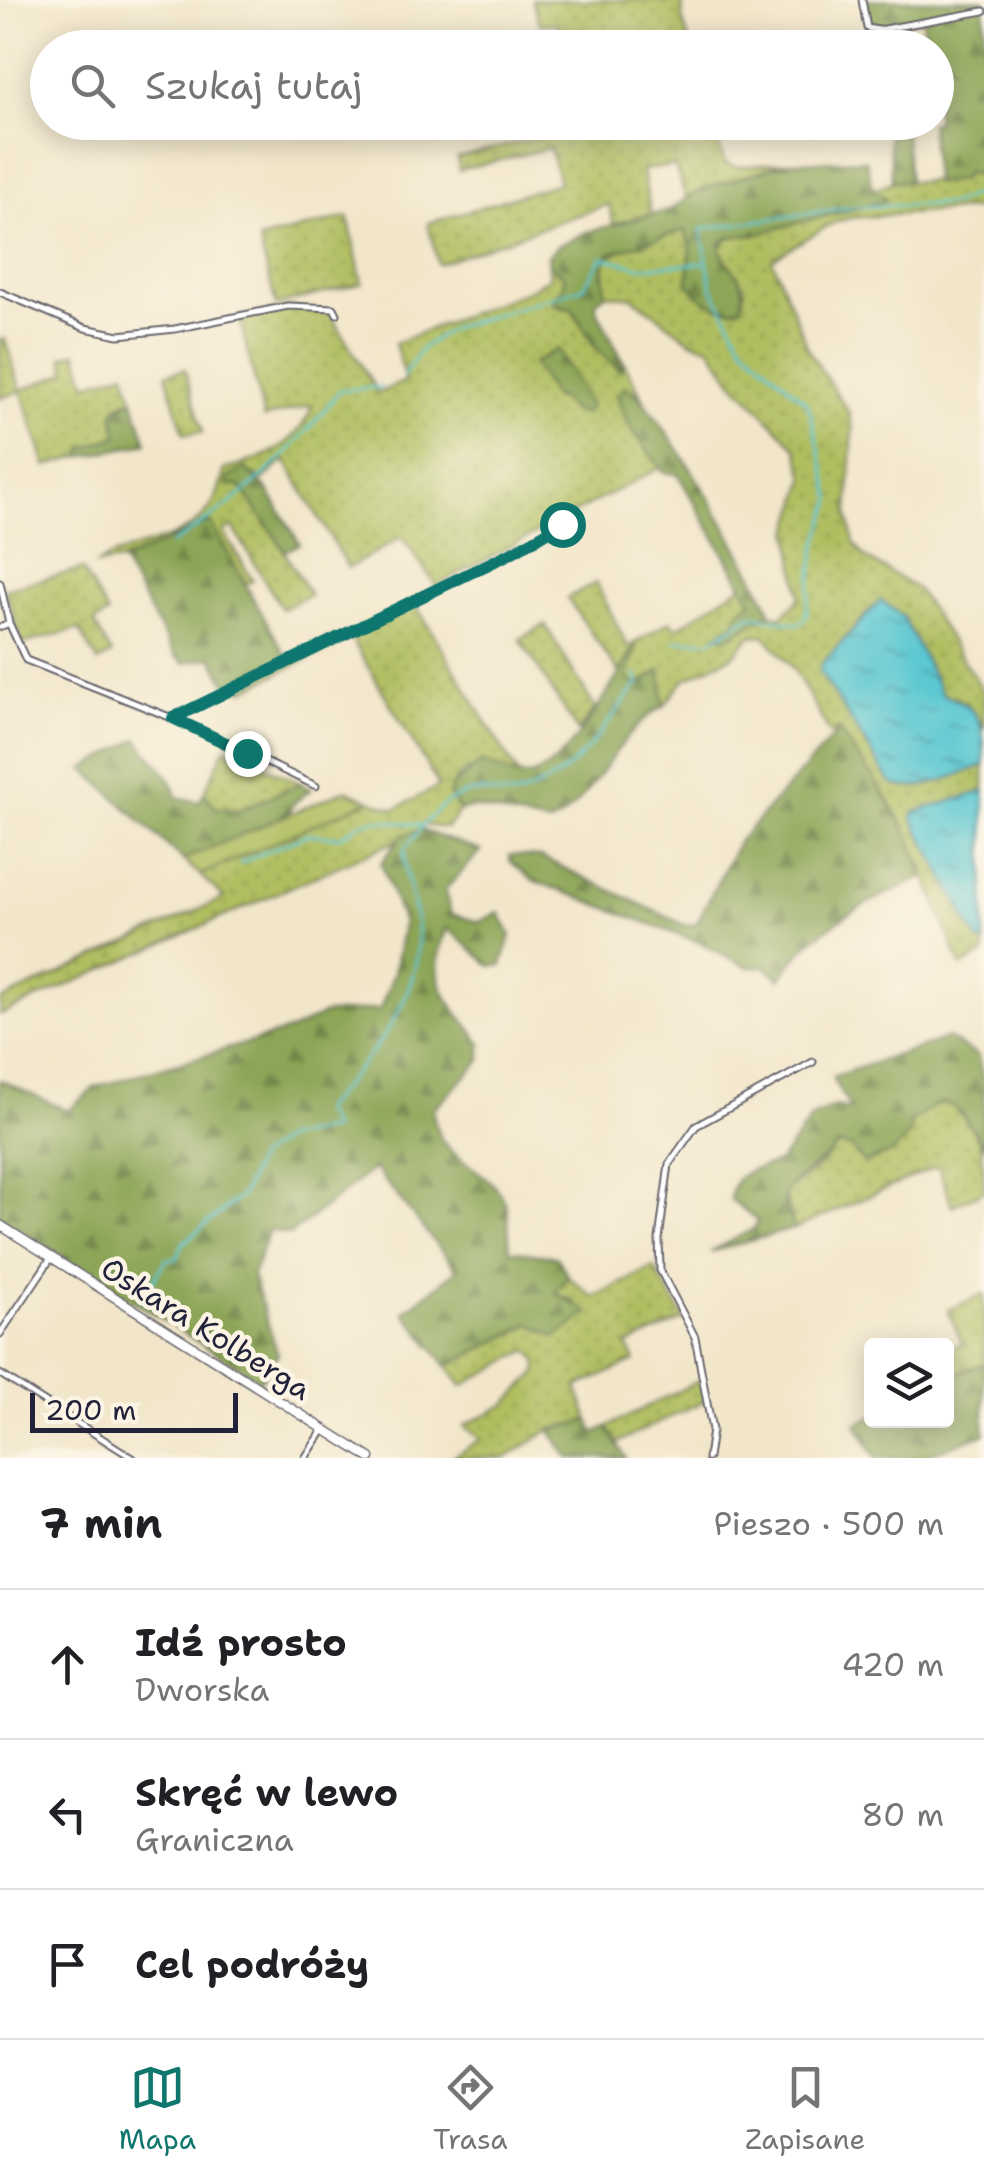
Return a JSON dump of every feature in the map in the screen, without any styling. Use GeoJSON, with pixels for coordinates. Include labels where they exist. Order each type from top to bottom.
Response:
{"type":"FeatureCollection","features":[{"type":"Feature","properties":{"kind":"main road","name":"Oskara Kolberga"},"geometry":{"type":"LineString","coordinates":[[0,1224],[370,1458]]}},
{"type":"Feature","properties":{"kind":"street"},"geometry":{"type":"LineString","coordinates":[[862,0],[867,28],[878,30],[984,11]]}},
{"type":"Feature","properties":{"kind":"street"},"geometry":{"type":"LineString","coordinates":[[0,292],[85,328],[119,335],[175,329],[288,306],[334,308],[338,314]]}},
{"type":"Feature","properties":{"kind":"street"},"geometry":{"type":"LineString","coordinates":[[173,718],[509,554],[562,524]]}},
{"type":"Feature","properties":{"kind":"street"},"geometry":{"type":"LineString","coordinates":[[0,583],[9,623],[26,660],[173,718],[316,786]]}},
{"type":"Feature","properties":{"kind":"street"},"geometry":{"type":"LineString","coordinates":[[0,628],[9,623]]}},
{"type":"Feature","properties":{"kind":"street"},"geometry":{"type":"LineString","coordinates":[[708,1458],[712,1430],[695,1337],[660,1270],[658,1239],[669,1164],[696,1126],[813,1062]]}},
{"type":"Feature","properties":{"kind":"street"},"geometry":{"type":"LineString","coordinates":[[0,1334],[51,1258]]}},
{"type":"Feature","properties":{"kind":"street"},"geometry":{"type":"LineString","coordinates":[[0,1374],[133,1458]]}},
{"type":"Feature","properties":{"kind":"street"},"geometry":{"type":"LineString","coordinates":[[305,1458],[324,1429]]}},
{"type":"Feature","properties":{"kind":"green space"},"geometry":{"type":"Polygon","coordinates":[[[532,0],[683,0],[686,30],[559,30],[557,23],[540,25],[532,0]]]}},
{"type":"Feature","properties":{"kind":"green space"},"geometry":{"type":"Polygon","coordinates":[[[865,0],[984,0],[984,175],[965,173],[961,180],[934,183],[931,140],[954,140],[954,30],[923,30],[922,19],[897,24],[897,30],[878,30],[867,19],[865,0]]]}},
{"type":"Feature","properties":{"kind":"green space"},"geometry":{"type":"Polygon","coordinates":[[[527,140],[718,140],[725,163],[737,167],[789,162],[686,198],[675,166],[642,170],[651,214],[613,224],[609,204],[438,264],[428,223],[559,183],[550,148],[459,170],[457,158],[527,140]]]}},
{"type":"Feature","properties":{"kind":"green space"},"geometry":{"type":"Polygon","coordinates":[[[888,140],[905,140],[909,181],[892,182],[888,140]]]}},
{"type":"Feature","properties":{"kind":"green space"},"geometry":{"type":"Polygon","coordinates":[[[866,160],[873,189],[887,199],[733,237],[720,244],[742,286],[741,307],[718,307],[688,283],[691,245],[684,230],[609,254],[603,266],[605,294],[596,302],[596,308],[624,363],[620,371],[595,347],[572,308],[553,304],[563,289],[564,275],[549,266],[548,256],[557,246],[587,232],[669,210],[698,191],[789,162],[866,160]]]}},
{"type":"Feature","properties":{"kind":"green space"},"geometry":{"type":"Polygon","coordinates":[[[964,173],[984,175],[984,208],[850,218],[833,223],[772,259],[809,351],[848,411],[853,428],[848,514],[854,543],[865,557],[917,589],[984,692],[984,727],[965,702],[942,694],[903,617],[873,607],[821,665],[820,672],[922,786],[984,765],[984,954],[961,967],[919,859],[888,801],[839,730],[830,734],[794,669],[764,635],[750,636],[734,655],[684,680],[664,706],[660,671],[638,685],[627,679],[636,645],[619,673],[567,598],[596,583],[628,647],[670,621],[677,628],[742,585],[761,619],[770,613],[781,617],[800,598],[790,532],[805,478],[797,449],[732,380],[710,347],[691,341],[632,297],[605,294],[604,259],[625,247],[684,230],[691,245],[688,283],[745,291],[719,248],[730,235],[875,204],[873,189],[892,182],[961,180],[964,173]]]}},
{"type":"Feature","properties":{"kind":"green space"},"geometry":{"type":"Polygon","coordinates":[[[348,217],[362,283],[276,305],[259,240],[348,217]]]}},
{"type":"Feature","properties":{"kind":"green space"},"geometry":{"type":"Polygon","coordinates":[[[549,266],[564,275],[563,289],[554,297],[561,308],[572,308],[595,347],[620,370],[624,363],[645,401],[635,390],[619,404],[661,467],[436,586],[402,537],[348,568],[285,460],[261,481],[257,476],[239,486],[252,497],[310,595],[282,609],[233,527],[224,532],[253,581],[246,584],[209,523],[122,561],[95,565],[192,526],[217,495],[224,470],[277,449],[306,419],[312,405],[264,418],[239,317],[291,307],[329,312],[378,393],[405,381],[395,343],[529,290],[549,277],[549,266]]]}},
{"type":"Feature","properties":{"kind":"green space"},"geometry":{"type":"Polygon","coordinates":[[[5,339],[21,390],[67,372],[63,357],[77,352],[87,384],[125,372],[133,399],[117,406],[114,420],[119,436],[83,449],[81,457],[46,466],[21,391],[0,398],[0,340],[5,339]]]}},
{"type":"Feature","properties":{"kind":"green space"},"geometry":{"type":"Polygon","coordinates":[[[558,349],[590,406],[585,414],[571,410],[559,397],[554,398],[533,363],[558,349]]]}},
{"type":"Feature","properties":{"kind":"green space"},"geometry":{"type":"Polygon","coordinates":[[[185,369],[203,432],[184,434],[166,374],[185,369]]]}},
{"type":"Feature","properties":{"kind":"green space"},"geometry":{"type":"Polygon","coordinates":[[[625,387],[639,397],[679,450],[768,605],[770,613],[727,638],[717,635],[734,624],[740,610],[752,602],[678,474],[663,472],[630,425],[618,394],[625,387]]]}},
{"type":"Feature","properties":{"kind":"green space"},"geometry":{"type":"Polygon","coordinates":[[[133,399],[147,443],[81,457],[83,449],[118,436],[113,412],[133,399]]]}},
{"type":"Feature","properties":{"kind":"green space"},"geometry":{"type":"Polygon","coordinates":[[[245,468],[267,489],[300,544],[285,551],[240,486],[229,486],[226,479],[245,468]]]}},
{"type":"Feature","properties":{"kind":"green space"},"geometry":{"type":"Polygon","coordinates":[[[210,522],[286,656],[227,685],[212,657],[184,663],[175,656],[122,561],[210,522]]]}},
{"type":"Feature","properties":{"kind":"green space"},"geometry":{"type":"Polygon","coordinates":[[[82,569],[108,614],[94,623],[112,654],[98,662],[79,629],[22,644],[5,589],[82,569]]]}},
{"type":"Feature","properties":{"kind":"green space"},"geometry":{"type":"Polygon","coordinates":[[[414,602],[519,776],[488,768],[469,770],[454,783],[450,795],[460,811],[447,828],[422,825],[421,830],[0,1015],[0,1001],[224,898],[200,875],[370,800],[395,809],[439,786],[351,638],[243,691],[241,687],[414,602]]]}},
{"type":"Feature","properties":{"kind":"green space"},"geometry":{"type":"Polygon","coordinates":[[[545,625],[595,708],[578,732],[520,639],[545,625]]]}},
{"type":"Feature","properties":{"kind":"green space"},"geometry":{"type":"Polygon","coordinates":[[[637,643],[627,679],[638,685],[661,670],[664,706],[632,732],[576,804],[548,824],[473,807],[460,811],[450,795],[451,787],[480,763],[525,776],[546,768],[561,755],[591,718],[637,643]]]}},
{"type":"Feature","properties":{"kind":"green space"},"geometry":{"type":"Polygon","coordinates":[[[839,730],[900,819],[923,878],[863,906],[825,930],[780,979],[765,966],[748,967],[698,942],[532,880],[510,861],[510,855],[541,857],[684,925],[696,924],[738,842],[839,730]]]}},
{"type":"Feature","properties":{"kind":"green space"},"geometry":{"type":"Polygon","coordinates":[[[138,739],[171,780],[177,797],[199,802],[204,793],[216,808],[240,810],[301,783],[311,789],[293,804],[289,814],[183,860],[84,769],[138,739]]]}},
{"type":"Feature","properties":{"kind":"green space"},"geometry":{"type":"Polygon","coordinates":[[[225,748],[301,783],[240,810],[216,808],[204,793],[225,748]]]}},
{"type":"Feature","properties":{"kind":"green space"},"geometry":{"type":"Polygon","coordinates":[[[345,790],[370,800],[200,875],[183,860],[345,790]]]}},
{"type":"Feature","properties":{"kind":"green space"},"geometry":{"type":"Polygon","coordinates":[[[421,830],[481,851],[445,890],[451,914],[479,922],[499,912],[511,935],[502,965],[491,966],[447,928],[440,948],[440,980],[451,1004],[481,1043],[481,1061],[433,1109],[436,1127],[452,1152],[487,1179],[505,1202],[510,1250],[557,1257],[568,1276],[556,1293],[589,1313],[556,1337],[530,1324],[447,1366],[404,1312],[457,1270],[374,1168],[290,1235],[269,1230],[252,1276],[278,1354],[260,1381],[0,1217],[0,1080],[68,1111],[95,1087],[292,1030],[324,1014],[380,1009],[394,973],[403,923],[381,863],[402,835],[421,830]]]}},
{"type":"Feature","properties":{"kind":"green space"},"geometry":{"type":"Polygon","coordinates":[[[948,1038],[978,1056],[984,1084],[984,1147],[961,1113],[947,1103],[935,1105],[909,1124],[911,1132],[894,1152],[864,1163],[851,1147],[837,1145],[798,1178],[784,1200],[794,1229],[710,1252],[753,1229],[758,1221],[730,1199],[740,1176],[779,1162],[812,1117],[835,1106],[851,1110],[832,1077],[948,1038]]]}},
{"type":"Feature","properties":{"kind":"green space"},"geometry":{"type":"Polygon","coordinates":[[[947,1103],[975,1132],[983,1164],[984,1191],[952,1206],[938,1166],[794,1229],[784,1192],[818,1167],[837,1145],[867,1142],[921,1112],[947,1103]]]}},
{"type":"Feature","properties":{"kind":"green space"},"geometry":{"type":"Polygon","coordinates":[[[654,1267],[685,1319],[627,1345],[635,1361],[577,1387],[589,1420],[550,1430],[506,1458],[451,1458],[481,1439],[464,1426],[506,1404],[537,1372],[538,1362],[528,1350],[462,1386],[447,1366],[575,1302],[555,1293],[568,1276],[593,1297],[654,1267]]]}},
{"type":"Feature","properties":{"kind":"green space"},"geometry":{"type":"Polygon","coordinates":[[[984,1294],[984,1364],[954,1374],[954,1346],[962,1343],[948,1310],[984,1294]]]}},
{"type":"Feature","properties":{"kind":"green space"},"geometry":{"type":"Polygon","coordinates":[[[984,1364],[984,1434],[920,1458],[876,1458],[856,1424],[864,1420],[864,1428],[954,1428],[954,1374],[984,1364]]]}},
{"type":"Feature","properties":{"kind":"green space"},"geometry":{"type":"Polygon","coordinates":[[[700,1380],[704,1401],[617,1443],[607,1427],[700,1380]]]}},
{"type":"Feature","properties":{"kind":"green space"},"geometry":{"type":"Polygon","coordinates":[[[589,1420],[594,1433],[607,1427],[626,1458],[569,1458],[550,1430],[589,1420]]]}},
{"type":"Feature","properties":{"kind":"water"},"geometry":{"type":"Polygon","coordinates":[[[881,600],[903,617],[942,694],[966,706],[978,720],[984,765],[925,785],[891,783],[820,672],[821,665],[881,600]]]}},
{"type":"Feature","properties":{"kind":"water"},"geometry":{"type":"Polygon","coordinates":[[[984,791],[984,943],[978,941],[912,817],[915,812],[984,791]]]}},
{"type":"Feature","properties":{"kind":"waterway"},"geometry":{"type":"LineString","coordinates":[[675,641],[712,640],[751,615],[799,624],[806,616],[815,552],[832,500],[808,404],[743,345],[712,288],[701,229],[853,207],[953,204],[984,190]]}},
{"type":"Feature","properties":{"kind":"waterway"},"geometry":{"type":"LineString","coordinates":[[403,376],[423,347],[452,328],[584,287],[602,257],[640,267],[704,263]]}},
{"type":"Feature","properties":{"kind":"waterway"},"geometry":{"type":"LineString","coordinates":[[171,544],[263,476],[302,437],[340,390],[381,387]]}},
{"type":"Feature","properties":{"kind":"waterway"},"geometry":{"type":"LineString","coordinates":[[141,1299],[167,1259],[177,1259],[183,1243],[242,1195],[258,1157],[285,1139],[332,1129],[322,1110],[385,1034],[408,991],[415,968],[418,931],[404,850],[420,829],[439,809],[461,796],[473,792],[520,795],[563,771],[590,746],[639,683],[636,675]]}},
{"type":"Feature","properties":{"kind":"waterway"},"geometry":{"type":"LineString","coordinates":[[240,863],[308,834],[340,837],[361,823],[378,820],[421,825]]}},
{"type":"Feature","properties":{"kind":"route"},"geometry":{"type":"LineString","coordinates":[[247,753],[173,718],[509,554],[562,524]]}}]}
